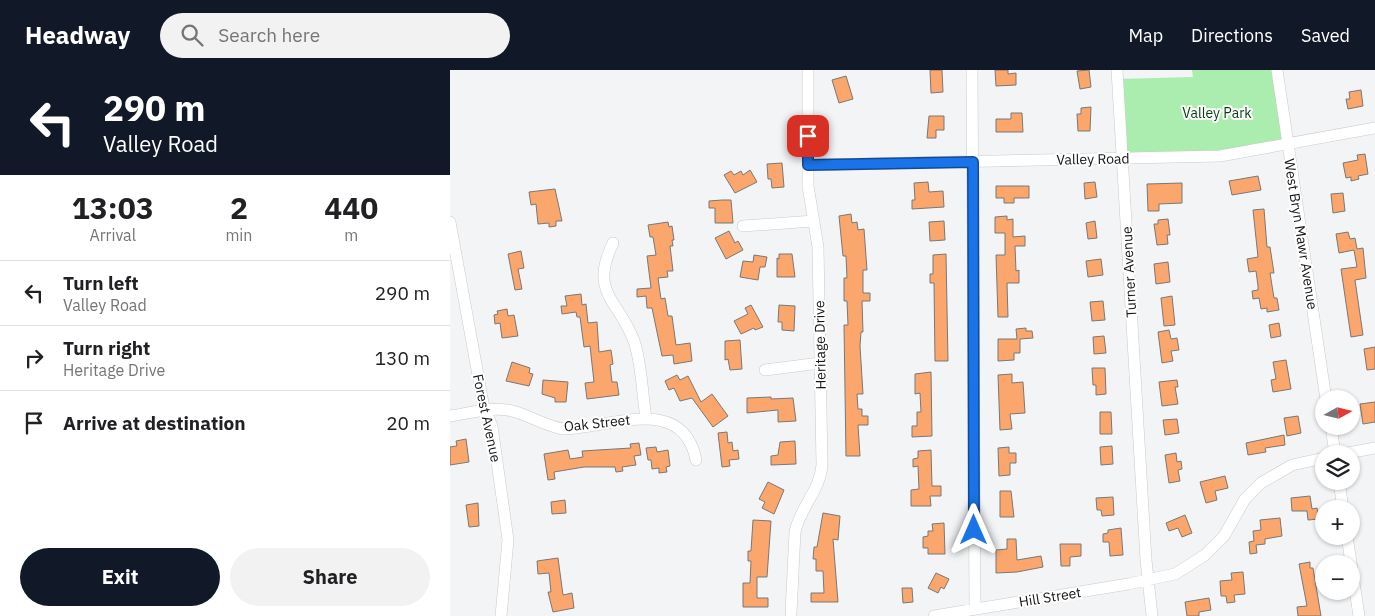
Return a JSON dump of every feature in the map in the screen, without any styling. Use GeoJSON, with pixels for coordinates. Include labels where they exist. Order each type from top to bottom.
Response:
{"type":"FeatureCollection","features":[{"type":"Feature","properties":{"kind":"street","name":"Heritage Drive"},"geometry":{"type":"LineString","coordinates":[[791,614],[794,532],[798,520],[818,486],[822,471],[818,247],[808,186],[808,70]]}},
{"type":"Feature","properties":{"kind":"street"},"geometry":{"type":"LineString","coordinates":[[972,70],[975,609]]}},
{"type":"Feature","properties":{"kind":"street","name":"Turner Avenue"},"geometry":{"type":"LineString","coordinates":[[1117,70],[1151,610]]}},
{"type":"Feature","properties":{"kind":"street","name":"West Bryn Mawr Avenue"},"geometry":{"type":"LineString","coordinates":[[1277,70],[1325,390]]}},
{"type":"Feature","properties":{"kind":"street","name":"Valley Road"},"geometry":{"type":"LineString","coordinates":[[808,165],[1220,156],[1375,128]]}},
{"type":"Feature","properties":{"kind":"street"},"geometry":{"type":"LineString","coordinates":[[744,226],[814,221]]}},
{"type":"Feature","properties":{"kind":"street","name":"Forest Avenue"},"geometry":{"type":"LineString","coordinates":[[450,222],[484,408],[492,426],[508,540],[501,616]]}},
{"type":"Feature","properties":{"kind":"street"},"geometry":{"type":"LineString","coordinates":[[614,243],[605,261],[604,283],[634,342],[646,418]]}},
{"type":"Feature","properties":{"kind":"street"},"geometry":{"type":"LineString","coordinates":[[764,370],[820,363]]}},
{"type":"Feature","properties":{"kind":"street","name":"Oak Street"},"geometry":{"type":"LineString","coordinates":[[450,416],[469,414],[484,408],[514,411],[550,427],[563,429],[646,418],[665,420],[676,425],[686,435],[696,460]]}},
{"type":"Feature","properties":{"kind":"street"},"geometry":{"type":"LineString","coordinates":[[1360,451],[1375,448]]}},
{"type":"Feature","properties":{"kind":"street","name":"Hill Street"},"geometry":{"type":"LineString","coordinates":[[934,616],[1175,574],[1205,555],[1224,536],[1245,500],[1271,476],[1292,465],[1315,460]]}},
{"type":"Feature","properties":{"kind":"street"},"geometry":{"type":"LineString","coordinates":[[1348,545],[1359,616]]}},
{"type":"Feature","properties":{"kind":"street"},"geometry":{"type":"LineString","coordinates":[[1136,582],[1151,610]]}},
{"type":"Feature","properties":{"kind":"green space","name":"Valley Park"},"geometry":{"type":"Polygon","coordinates":[[[1192,70],[1277,70],[1288,145],[1265,149],[1122,158],[1117,79],[1193,77],[1192,70]]]}},
{"type":"Feature","properties":{"kind":"building"},"geometry":{"type":"Polygon","coordinates":[[[930,70],[942,70],[943,92],[931,93],[930,70]]]}},
{"type":"Feature","properties":{"kind":"building"},"geometry":{"type":"Polygon","coordinates":[[[995,70],[1008,70],[1008,74],[1016,73],[1016,85],[996,86],[995,70]]]}},
{"type":"Feature","properties":{"kind":"building"},"geometry":{"type":"Polygon","coordinates":[[[1089,70],[1091,87],[1080,89],[1077,71],[1089,70]]]}},
{"type":"Feature","properties":{"kind":"building"},"geometry":{"type":"Polygon","coordinates":[[[846,76],[853,99],[839,103],[832,80],[846,76]]]}},
{"type":"Feature","properties":{"kind":"building"},"geometry":{"type":"Polygon","coordinates":[[[1361,90],[1363,106],[1348,109],[1346,99],[1350,99],[1349,92],[1361,90]]]}},
{"type":"Feature","properties":{"kind":"building"},"geometry":{"type":"Polygon","coordinates":[[[1091,107],[1090,131],[1078,131],[1077,114],[1081,114],[1081,108],[1091,107]]]}},
{"type":"Feature","properties":{"kind":"building"},"geometry":{"type":"Polygon","coordinates":[[[1011,113],[1022,113],[1023,132],[996,132],[996,119],[1011,119],[1011,113]]]}},
{"type":"Feature","properties":{"kind":"building"},"geometry":{"type":"Polygon","coordinates":[[[929,116],[944,116],[944,130],[936,130],[936,138],[927,138],[929,116]]]}},
{"type":"Feature","properties":{"kind":"building"},"geometry":{"type":"Polygon","coordinates":[[[1365,154],[1368,174],[1358,176],[1359,179],[1351,181],[1351,177],[1346,178],[1343,163],[1358,160],[1357,155],[1365,154]]]}},
{"type":"Feature","properties":{"kind":"building"},"geometry":{"type":"Polygon","coordinates":[[[782,163],[784,187],[772,188],[771,179],[768,179],[767,164],[782,163]]]}},
{"type":"Feature","properties":{"kind":"building"},"geometry":{"type":"Polygon","coordinates":[[[750,170],[757,182],[735,193],[724,175],[731,171],[734,175],[741,171],[743,175],[750,170]]]}},
{"type":"Feature","properties":{"kind":"building"},"geometry":{"type":"Polygon","coordinates":[[[1258,176],[1261,190],[1232,195],[1229,181],[1258,176]]]}},
{"type":"Feature","properties":{"kind":"building"},"geometry":{"type":"Polygon","coordinates":[[[928,182],[929,192],[943,191],[944,207],[912,209],[912,200],[915,200],[914,183],[928,182]]]}},
{"type":"Feature","properties":{"kind":"building"},"geometry":{"type":"Polygon","coordinates":[[[1095,182],[1097,197],[1085,199],[1084,183],[1095,182]]]}},
{"type":"Feature","properties":{"kind":"building"},"geometry":{"type":"Polygon","coordinates":[[[1182,183],[1182,203],[1159,204],[1159,211],[1148,211],[1147,184],[1182,183]]]}},
{"type":"Feature","properties":{"kind":"building"},"geometry":{"type":"Polygon","coordinates":[[[996,186],[1029,186],[1029,198],[1014,198],[1014,203],[1004,203],[1004,198],[996,198],[996,186]]]}},
{"type":"Feature","properties":{"kind":"building"},"geometry":{"type":"Polygon","coordinates":[[[555,189],[562,221],[556,221],[556,226],[549,227],[549,223],[538,224],[536,204],[531,205],[529,192],[555,189]]]}},
{"type":"Feature","properties":{"kind":"building"},"geometry":{"type":"Polygon","coordinates":[[[1343,193],[1345,211],[1333,213],[1331,194],[1343,193]]]}},
{"type":"Feature","properties":{"kind":"building"},"geometry":{"type":"Polygon","coordinates":[[[731,200],[733,223],[715,223],[715,208],[709,208],[709,201],[731,200]]]}},
{"type":"Feature","properties":{"kind":"building"},"geometry":{"type":"Polygon","coordinates":[[[1264,209],[1267,247],[1270,247],[1274,273],[1270,273],[1274,298],[1277,298],[1279,310],[1267,312],[1267,308],[1261,309],[1259,298],[1253,299],[1252,291],[1258,290],[1256,271],[1249,272],[1247,259],[1258,257],[1253,210],[1264,209]]]}},
{"type":"Feature","properties":{"kind":"building"},"geometry":{"type":"Polygon","coordinates":[[[851,214],[852,223],[857,222],[858,230],[864,229],[867,270],[863,270],[863,293],[870,293],[870,301],[862,301],[863,332],[861,332],[860,346],[863,394],[857,394],[858,409],[862,409],[862,416],[868,416],[868,425],[858,425],[860,456],[846,456],[844,325],[848,325],[847,301],[844,301],[844,278],[847,278],[846,256],[843,256],[839,216],[851,214]]]}},
{"type":"Feature","properties":{"kind":"building"},"geometry":{"type":"Polygon","coordinates":[[[1007,216],[1007,220],[1013,219],[1013,237],[1025,236],[1025,246],[1015,246],[1016,271],[1019,270],[1019,283],[1007,283],[1008,317],[998,317],[996,255],[1005,255],[1005,233],[995,233],[995,217],[1007,216]]]}},
{"type":"Feature","properties":{"kind":"building"},"geometry":{"type":"Polygon","coordinates":[[[1168,219],[1170,235],[1167,235],[1168,244],[1157,245],[1154,224],[1158,224],[1158,220],[1168,219]]]}},
{"type":"Feature","properties":{"kind":"building"},"geometry":{"type":"Polygon","coordinates":[[[944,221],[945,240],[930,241],[929,222],[944,221]]]}},
{"type":"Feature","properties":{"kind":"building"},"geometry":{"type":"Polygon","coordinates":[[[1095,221],[1097,238],[1088,239],[1086,223],[1095,221]]]}},
{"type":"Feature","properties":{"kind":"building"},"geometry":{"type":"Polygon","coordinates":[[[668,222],[669,227],[672,226],[674,240],[672,240],[673,246],[670,246],[673,271],[667,271],[668,277],[658,278],[661,299],[665,298],[668,316],[672,316],[676,345],[690,343],[692,361],[674,364],[673,355],[662,356],[652,308],[647,308],[646,296],[637,297],[637,289],[651,288],[647,256],[656,255],[653,237],[650,237],[648,225],[668,222]]]}},
{"type":"Feature","properties":{"kind":"building"},"geometry":{"type":"Polygon","coordinates":[[[729,231],[735,243],[738,241],[743,250],[726,259],[715,238],[729,231]]]}},
{"type":"Feature","properties":{"kind":"building"},"geometry":{"type":"Polygon","coordinates":[[[1348,232],[1350,239],[1355,238],[1357,249],[1363,248],[1366,278],[1355,280],[1363,335],[1351,337],[1341,269],[1357,267],[1354,250],[1339,253],[1336,234],[1348,232]]]}},
{"type":"Feature","properties":{"kind":"building"},"geometry":{"type":"Polygon","coordinates":[[[521,251],[524,268],[518,269],[522,289],[515,290],[508,254],[521,251]]]}},
{"type":"Feature","properties":{"kind":"building"},"geometry":{"type":"Polygon","coordinates":[[[779,254],[792,254],[795,277],[777,277],[777,258],[779,259],[779,254]]]}},
{"type":"Feature","properties":{"kind":"building"},"geometry":{"type":"Polygon","coordinates":[[[946,254],[948,361],[935,361],[934,283],[930,283],[930,274],[933,274],[933,255],[946,254]]]}},
{"type":"Feature","properties":{"kind":"building"},"geometry":{"type":"Polygon","coordinates":[[[754,255],[767,257],[765,267],[760,267],[758,280],[740,277],[743,261],[753,262],[754,255]]]}},
{"type":"Feature","properties":{"kind":"building"},"geometry":{"type":"Polygon","coordinates":[[[1101,259],[1103,275],[1088,277],[1086,261],[1101,259]]]}},
{"type":"Feature","properties":{"kind":"building"},"geometry":{"type":"Polygon","coordinates":[[[1168,262],[1170,282],[1156,284],[1154,264],[1168,262]]]}},
{"type":"Feature","properties":{"kind":"building"},"geometry":{"type":"Polygon","coordinates":[[[581,294],[582,305],[586,304],[588,323],[597,322],[599,352],[611,350],[613,364],[610,365],[612,382],[617,382],[619,395],[587,399],[585,383],[594,382],[590,346],[584,347],[580,317],[577,317],[576,312],[562,314],[561,306],[567,306],[565,296],[581,294]]]}},
{"type":"Feature","properties":{"kind":"building"},"geometry":{"type":"Polygon","coordinates":[[[1172,296],[1175,325],[1164,326],[1161,298],[1172,296]]]}},
{"type":"Feature","properties":{"kind":"building"},"geometry":{"type":"Polygon","coordinates":[[[1103,301],[1105,320],[1092,321],[1090,302],[1103,301]]]}},
{"type":"Feature","properties":{"kind":"building"},"geometry":{"type":"Polygon","coordinates":[[[751,305],[763,327],[755,330],[754,328],[741,334],[734,321],[748,314],[745,308],[751,305]]]}},
{"type":"Feature","properties":{"kind":"building"},"geometry":{"type":"Polygon","coordinates":[[[779,305],[795,306],[794,331],[782,330],[782,322],[778,322],[779,305]]]}},
{"type":"Feature","properties":{"kind":"building"},"geometry":{"type":"Polygon","coordinates":[[[507,309],[508,316],[514,315],[518,336],[502,338],[500,323],[495,324],[494,315],[498,314],[497,311],[507,309]]]}},
{"type":"Feature","properties":{"kind":"building"},"geometry":{"type":"Polygon","coordinates":[[[1279,323],[1281,336],[1271,338],[1269,325],[1279,323]]]}},
{"type":"Feature","properties":{"kind":"building"},"geometry":{"type":"Polygon","coordinates":[[[1026,328],[1026,331],[1032,331],[1033,338],[1020,339],[1020,353],[1014,353],[1014,360],[998,361],[998,339],[1017,339],[1016,329],[1026,328]]]}},
{"type":"Feature","properties":{"kind":"building"},"geometry":{"type":"Polygon","coordinates":[[[1169,330],[1171,339],[1177,338],[1179,350],[1171,351],[1173,361],[1162,363],[1158,332],[1169,330]]]}},
{"type":"Feature","properties":{"kind":"building"},"geometry":{"type":"Polygon","coordinates":[[[1104,336],[1106,353],[1094,354],[1093,337],[1104,336]]]}},
{"type":"Feature","properties":{"kind":"building"},"geometry":{"type":"Polygon","coordinates":[[[740,340],[742,369],[730,370],[728,359],[725,360],[725,341],[740,340]]]}},
{"type":"Feature","properties":{"kind":"building"},"geometry":{"type":"Polygon","coordinates":[[[1375,347],[1375,369],[1367,370],[1364,349],[1375,347]]]}},
{"type":"Feature","properties":{"kind":"building"},"geometry":{"type":"Polygon","coordinates":[[[1286,360],[1291,389],[1273,392],[1271,380],[1276,379],[1273,362],[1286,360]]]}},
{"type":"Feature","properties":{"kind":"building"},"geometry":{"type":"Polygon","coordinates":[[[512,362],[530,368],[529,373],[533,374],[529,386],[506,381],[512,362]]]}},
{"type":"Feature","properties":{"kind":"building"},"geometry":{"type":"Polygon","coordinates":[[[1092,368],[1105,368],[1106,394],[1096,395],[1096,385],[1093,385],[1092,368]]]}},
{"type":"Feature","properties":{"kind":"building"},"geometry":{"type":"Polygon","coordinates":[[[931,372],[932,436],[912,437],[912,426],[917,426],[917,412],[921,412],[920,393],[915,394],[915,374],[931,372]]]}},
{"type":"Feature","properties":{"kind":"building"},"geometry":{"type":"Polygon","coordinates":[[[1012,374],[1012,383],[1023,382],[1025,413],[1010,414],[1012,429],[1000,430],[998,375],[1012,374]]]}},
{"type":"Feature","properties":{"kind":"building"},"geometry":{"type":"Polygon","coordinates":[[[677,375],[680,380],[688,376],[701,402],[712,394],[728,416],[713,427],[692,398],[680,401],[674,388],[669,390],[665,381],[677,375]]]}},
{"type":"Feature","properties":{"kind":"building"},"geometry":{"type":"Polygon","coordinates":[[[543,380],[568,382],[566,402],[555,402],[555,398],[542,394],[543,380]]]}},
{"type":"Feature","properties":{"kind":"building"},"geometry":{"type":"Polygon","coordinates":[[[1177,380],[1178,387],[1175,387],[1178,404],[1162,406],[1159,382],[1177,380]]]}},
{"type":"Feature","properties":{"kind":"building"},"geometry":{"type":"Polygon","coordinates":[[[771,397],[771,399],[793,398],[796,421],[778,422],[778,410],[747,413],[747,398],[771,397]]]}},
{"type":"Feature","properties":{"kind":"building"},"geometry":{"type":"Polygon","coordinates":[[[1375,402],[1375,422],[1363,424],[1360,404],[1375,402]]]}},
{"type":"Feature","properties":{"kind":"building"},"geometry":{"type":"Polygon","coordinates":[[[1100,412],[1111,412],[1112,434],[1100,434],[1100,412]]]}},
{"type":"Feature","properties":{"kind":"building"},"geometry":{"type":"Polygon","coordinates":[[[1298,416],[1301,433],[1287,436],[1284,418],[1298,416]]]}},
{"type":"Feature","properties":{"kind":"building"},"geometry":{"type":"Polygon","coordinates":[[[1177,419],[1179,433],[1165,435],[1163,420],[1177,419]]]}},
{"type":"Feature","properties":{"kind":"building"},"geometry":{"type":"Polygon","coordinates":[[[727,432],[728,443],[732,442],[733,451],[738,450],[739,459],[729,460],[730,466],[722,467],[718,433],[727,432]]]}},
{"type":"Feature","properties":{"kind":"building"},"geometry":{"type":"Polygon","coordinates":[[[1284,435],[1285,445],[1265,448],[1266,452],[1248,455],[1246,443],[1284,435]]]}},
{"type":"Feature","properties":{"kind":"building"},"geometry":{"type":"Polygon","coordinates":[[[466,439],[469,462],[450,465],[450,447],[457,446],[456,441],[466,439]]]}},
{"type":"Feature","properties":{"kind":"building"},"geometry":{"type":"Polygon","coordinates":[[[795,441],[796,464],[771,465],[771,456],[778,455],[780,442],[795,441]]]}},
{"type":"Feature","properties":{"kind":"building"},"geometry":{"type":"Polygon","coordinates":[[[639,443],[641,455],[634,456],[636,465],[622,467],[623,471],[616,472],[615,467],[584,467],[554,472],[555,479],[548,480],[544,454],[568,450],[570,459],[583,457],[582,451],[631,448],[630,444],[639,443]]]}},
{"type":"Feature","properties":{"kind":"building"},"geometry":{"type":"Polygon","coordinates":[[[1112,446],[1113,464],[1101,465],[1100,447],[1112,446]]]}},
{"type":"Feature","properties":{"kind":"building"},"geometry":{"type":"Polygon","coordinates":[[[656,447],[657,452],[668,450],[670,466],[666,467],[667,472],[659,473],[659,468],[652,469],[651,460],[648,460],[646,448],[656,447]]]}},
{"type":"Feature","properties":{"kind":"building"},"geometry":{"type":"Polygon","coordinates":[[[1009,447],[1009,453],[1016,453],[1016,463],[1010,463],[1010,475],[999,476],[998,448],[1009,447]]]}},
{"type":"Feature","properties":{"kind":"building"},"geometry":{"type":"Polygon","coordinates":[[[931,450],[932,486],[941,486],[941,496],[930,496],[931,506],[911,506],[911,490],[919,489],[918,466],[913,467],[913,459],[918,458],[918,451],[931,450]]]}},
{"type":"Feature","properties":{"kind":"building"},"geometry":{"type":"Polygon","coordinates":[[[1176,453],[1177,462],[1181,461],[1182,469],[1178,470],[1180,481],[1169,483],[1165,455],[1176,453]]]}},
{"type":"Feature","properties":{"kind":"building"},"geometry":{"type":"Polygon","coordinates":[[[1225,476],[1228,488],[1215,491],[1217,500],[1206,503],[1200,482],[1225,476]]]}},
{"type":"Feature","properties":{"kind":"building"},"geometry":{"type":"Polygon","coordinates":[[[768,482],[784,490],[774,514],[762,508],[765,502],[759,499],[768,482]]]}},
{"type":"Feature","properties":{"kind":"building"},"geometry":{"type":"Polygon","coordinates":[[[1000,491],[1011,491],[1014,517],[1000,517],[1000,491]]]}},
{"type":"Feature","properties":{"kind":"building"},"geometry":{"type":"Polygon","coordinates":[[[1310,496],[1312,509],[1315,508],[1315,519],[1308,520],[1307,511],[1292,511],[1291,498],[1310,496]]]}},
{"type":"Feature","properties":{"kind":"building"},"geometry":{"type":"Polygon","coordinates":[[[1113,497],[1114,515],[1102,516],[1101,510],[1097,510],[1096,498],[1113,497]]]}},
{"type":"Feature","properties":{"kind":"building"},"geometry":{"type":"Polygon","coordinates":[[[565,500],[566,513],[552,514],[551,502],[565,500]]]}},
{"type":"Feature","properties":{"kind":"building"},"geometry":{"type":"Polygon","coordinates":[[[478,503],[479,526],[469,527],[466,505],[478,503]]]}},
{"type":"Feature","properties":{"kind":"building"},"geometry":{"type":"Polygon","coordinates":[[[823,513],[840,516],[838,540],[833,539],[838,602],[811,602],[811,593],[824,593],[823,571],[816,571],[816,559],[813,559],[814,547],[817,547],[823,513]]]}},
{"type":"Feature","properties":{"kind":"building"},"geometry":{"type":"Polygon","coordinates":[[[1185,515],[1192,533],[1182,537],[1178,528],[1169,531],[1166,523],[1185,515]]]}},
{"type":"Feature","properties":{"kind":"building"},"geometry":{"type":"Polygon","coordinates":[[[1280,518],[1282,536],[1265,539],[1265,544],[1256,545],[1257,553],[1250,554],[1249,542],[1254,541],[1253,531],[1261,530],[1260,520],[1280,518]]]}},
{"type":"Feature","properties":{"kind":"building"},"geometry":{"type":"Polygon","coordinates":[[[753,520],[771,521],[767,577],[757,577],[757,598],[768,598],[768,607],[743,607],[743,583],[750,583],[751,561],[748,561],[748,551],[751,551],[753,520]]]}},
{"type":"Feature","properties":{"kind":"building"},"geometry":{"type":"Polygon","coordinates":[[[944,523],[945,554],[928,554],[928,548],[923,548],[923,537],[928,536],[928,531],[933,531],[932,524],[944,523]]]}},
{"type":"Feature","properties":{"kind":"building"},"geometry":{"type":"Polygon","coordinates":[[[1121,528],[1123,555],[1110,556],[1109,542],[1103,542],[1103,534],[1108,533],[1108,530],[1121,528]]]}},
{"type":"Feature","properties":{"kind":"building"},"geometry":{"type":"Polygon","coordinates":[[[1007,539],[1016,539],[1017,560],[1041,556],[1043,567],[1017,572],[996,573],[996,550],[1007,549],[1007,539]]]}},
{"type":"Feature","properties":{"kind":"building"},"geometry":{"type":"Polygon","coordinates":[[[1060,544],[1081,544],[1081,556],[1070,557],[1070,566],[1061,566],[1060,544]]]}},
{"type":"Feature","properties":{"kind":"building"},"geometry":{"type":"Polygon","coordinates":[[[558,558],[563,595],[572,593],[574,608],[553,612],[548,592],[551,592],[549,573],[538,574],[537,561],[558,558]]]}},
{"type":"Feature","properties":{"kind":"building"},"geometry":{"type":"Polygon","coordinates":[[[1310,562],[1310,568],[1313,568],[1315,600],[1318,600],[1321,616],[1298,616],[1297,607],[1307,606],[1299,564],[1310,562]]]}},
{"type":"Feature","properties":{"kind":"building"},"geometry":{"type":"Polygon","coordinates":[[[1243,572],[1245,594],[1234,595],[1235,602],[1227,603],[1226,596],[1221,596],[1220,581],[1232,580],[1231,573],[1243,572]]]}},
{"type":"Feature","properties":{"kind":"building"},"geometry":{"type":"Polygon","coordinates":[[[936,573],[949,579],[944,589],[941,587],[938,593],[928,588],[936,573]]]}},
{"type":"Feature","properties":{"kind":"building"},"geometry":{"type":"Polygon","coordinates":[[[902,588],[912,588],[913,602],[903,603],[902,588]]]}},
{"type":"Feature","properties":{"kind":"building"},"geometry":{"type":"Polygon","coordinates":[[[1209,598],[1211,610],[1199,612],[1199,616],[1187,616],[1185,602],[1209,598]]]}},
{"type":"Feature","properties":{"kind":"route"},"geometry":{"type":"LineString","coordinates":[[808,136],[808,165],[973,162],[974,530]]}}]}
